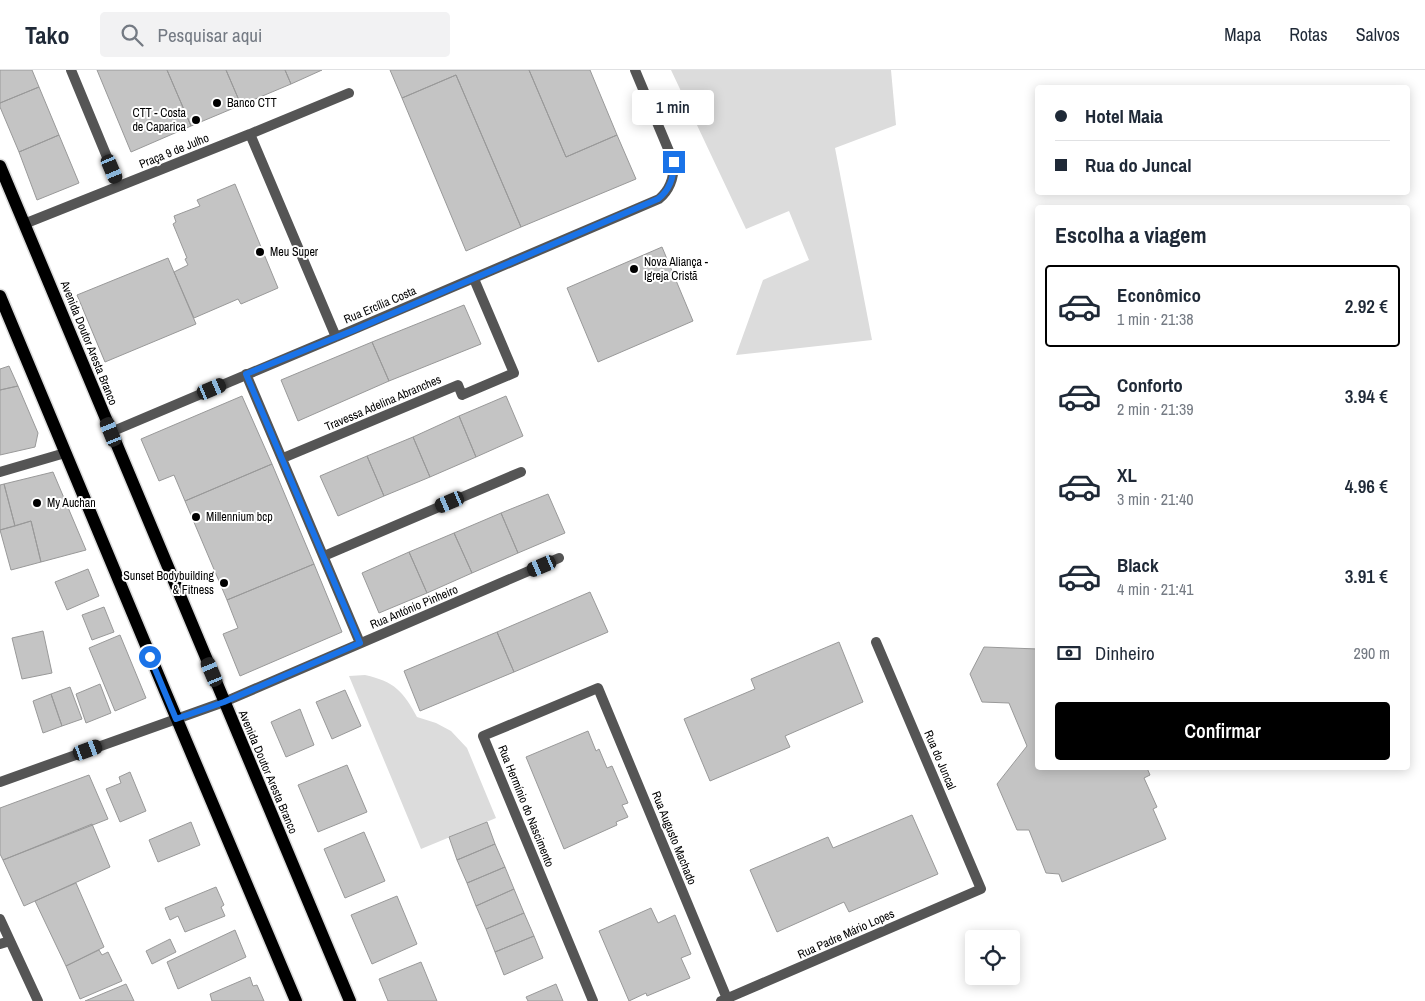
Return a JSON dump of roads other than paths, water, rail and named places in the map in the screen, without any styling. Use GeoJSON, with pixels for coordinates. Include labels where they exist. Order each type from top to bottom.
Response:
{"type":"FeatureCollection","features":[{"type":"Feature","properties":{"kind":"main road","name":"Avenida Doutor Aresta Branco"},"geometry":{"type":"LineString","coordinates":[[0,166],[350,1001]]}},
{"type":"Feature","properties":{"kind":"main road"},"geometry":{"type":"LineString","coordinates":[[0,296],[296,1001]]}},
{"type":"Feature","properties":{"kind":"street"},"geometry":{"type":"LineString","coordinates":[[71,70],[119,186]]}},
{"type":"Feature","properties":{"kind":"street","name":"Rua Ercília Costa"},"geometry":{"type":"LineString","coordinates":[[111,432],[474,279],[664,195],[669,187],[674,171],[674,162],[636,70]]}},
{"type":"Feature","properties":{"kind":"street","name":"Praça 9 de Julho"},"geometry":{"type":"LineString","coordinates":[[24,224],[250,134],[349,92]]}},
{"type":"Feature","properties":{"kind":"street"},"geometry":{"type":"LineString","coordinates":[[250,134],[336,337]]}},
{"type":"Feature","properties":{"kind":"street","name":"Travessa Adelina Abranches"},"geometry":{"type":"LineString","coordinates":[[283,458],[458,385],[462,395],[514,373],[474,279]]}},
{"type":"Feature","properties":{"kind":"street"},"geometry":{"type":"LineString","coordinates":[[246,374],[360,643]]}},
{"type":"Feature","properties":{"kind":"street"},"geometry":{"type":"LineString","coordinates":[[0,472],[65,453]]}},
{"type":"Feature","properties":{"kind":"street"},"geometry":{"type":"LineString","coordinates":[[324,556],[521,472]]}},
{"type":"Feature","properties":{"kind":"street","name":"Rua António Pinheiro"},"geometry":{"type":"LineString","coordinates":[[0,782],[224,702],[559,558]]}},
{"type":"Feature","properties":{"kind":"street","name":"Rua do Juncal"},"geometry":{"type":"LineString","coordinates":[[876,642],[981,888]]}},
{"type":"Feature","properties":{"kind":"street","name":"Rua Augusto Machado"},"geometry":{"type":"LineString","coordinates":[[598,688],[725,1000]]}},
{"type":"Feature","properties":{"kind":"street","name":"Rua Hermínio do Nascimento"},"geometry":{"type":"LineString","coordinates":[[593,1001],[483,736],[598,688]]}},
{"type":"Feature","properties":{"kind":"street","name":"Rua Padre Mário Lopes"},"geometry":{"type":"LineString","coordinates":[[725,1000],[981,888]]}},
{"type":"Feature","properties":{"kind":"street"},"geometry":{"type":"LineString","coordinates":[[0,919],[5,942],[38,1001]]}},
{"type":"Feature","properties":{"kind":"place","name":"Banco CTT"},"geometry":{"type":"Point","coordinates":[217,103]}},
{"type":"Feature","properties":{"kind":"place","name":"CTT - Costa de Caparica"},"geometry":{"type":"Point","coordinates":[196,120]}},
{"type":"Feature","properties":{"kind":"place","name":"Meu Super"},"geometry":{"type":"Point","coordinates":[260,252]}},
{"type":"Feature","properties":{"kind":"place","name":"Nova Aliança - Igreja Cristã"},"geometry":{"type":"Point","coordinates":[634,269]}},
{"type":"Feature","properties":{"kind":"place","name":"My Auchan"},"geometry":{"type":"Point","coordinates":[37,503]}},
{"type":"Feature","properties":{"kind":"place","name":"Millennium bcp"},"geometry":{"type":"Point","coordinates":[196,517]}},
{"type":"Feature","properties":{"kind":"place","name":"Sunset Bodybuilding & Fitness"},"geometry":{"type":"Point","coordinates":[224,583]}}]}
